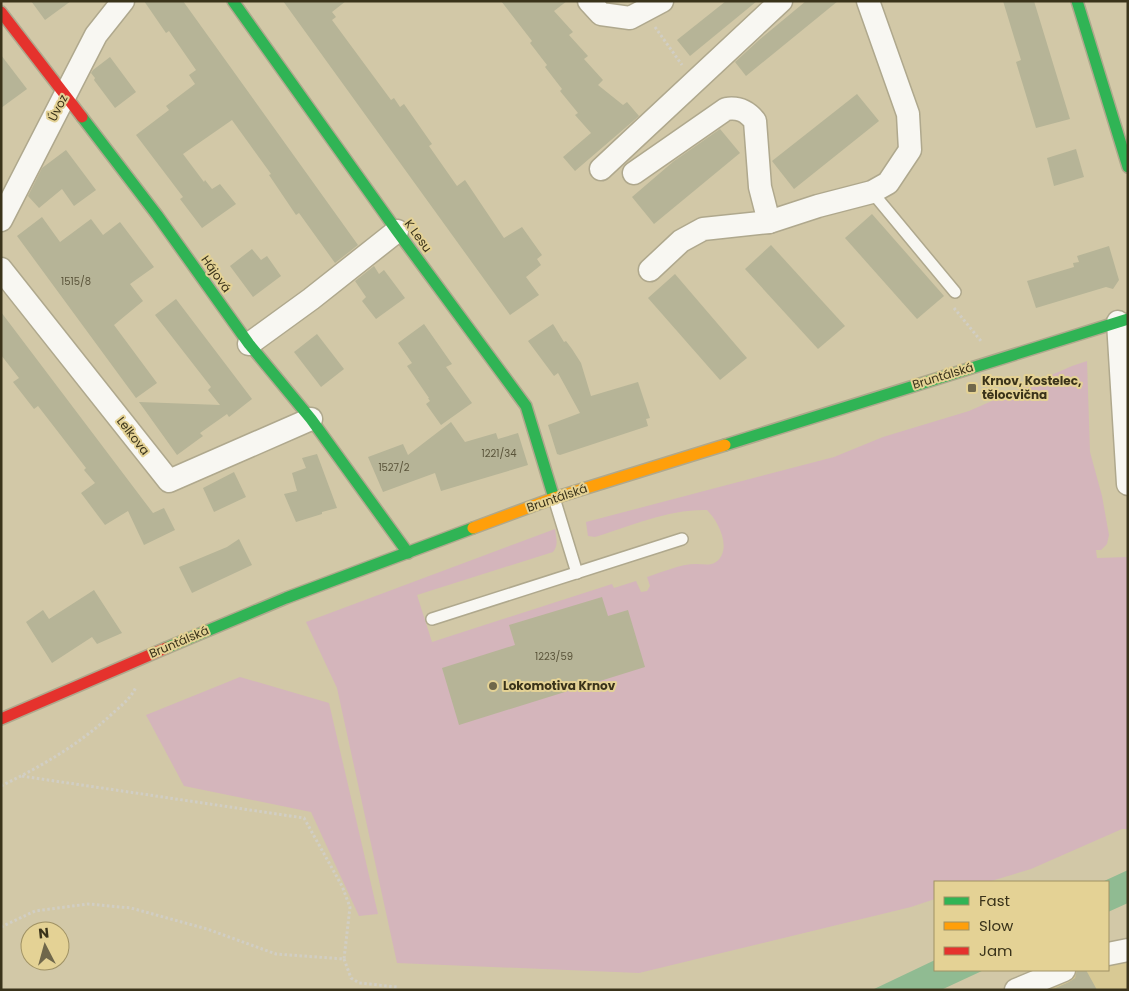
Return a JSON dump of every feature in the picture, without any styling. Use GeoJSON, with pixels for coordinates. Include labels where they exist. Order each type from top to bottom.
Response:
{"type":"FeatureCollection","features":[{"type":"Feature","properties":{"kind":"street","name":"Úvoz"},"geometry":{"type":"LineString","coordinates":[[1,220],[96,35],[124,1]]}},
{"type":"Feature","properties":{"kind":"street","name":"K Lesu"},"geometry":{"type":"LineString","coordinates":[[233,1],[397,231],[526,406],[554,498]]}},
{"type":"Feature","properties":{"kind":"street"},"geometry":{"type":"LineString","coordinates":[[589,1],[601,14],[630,18],[662,1]]}},
{"type":"Feature","properties":{"kind":"street"},"geometry":{"type":"LineString","coordinates":[[601,169],[781,1]]}},
{"type":"Feature","properties":{"kind":"street"},"geometry":{"type":"LineString","coordinates":[[650,270],[681,241],[703,229],[769,222],[818,206],[872,192],[888,183],[910,150],[908,114],[868,1]]}},
{"type":"Feature","properties":{"kind":"street"},"geometry":{"type":"LineString","coordinates":[[1076,1],[1128,166]]}},
{"type":"Feature","properties":{"kind":"street","name":"Hájová"},"geometry":{"type":"LineString","coordinates":[[1,12],[156,215],[249,344],[312,419],[408,553]]}},
{"type":"Feature","properties":{"kind":"street"},"geometry":{"type":"LineString","coordinates":[[634,173],[726,109],[740,109],[749,114],[755,121],[760,187],[769,222]]}},
{"type":"Feature","properties":{"kind":"street"},"geometry":{"type":"LineString","coordinates":[[249,344],[311,299],[397,231]]}},
{"type":"Feature","properties":{"kind":"street","name":"Lelkova"},"geometry":{"type":"LineString","coordinates":[[1,269],[169,481],[312,419]]}},
{"type":"Feature","properties":{"kind":"street"},"geometry":{"type":"LineString","coordinates":[[1123,320],[1128,484]]}},
{"type":"Feature","properties":{"kind":"street","name":"Bruntálská"},"geometry":{"type":"LineString","coordinates":[[1,719],[286,598],[554,498],[1123,320]]}},
{"type":"Feature","properties":{"kind":"street"},"geometry":{"type":"LineString","coordinates":[[1109,954],[1128,950]]}},
{"type":"Feature","properties":{"kind":"street"},"geometry":{"type":"LineString","coordinates":[[1016,990],[1062,971]]}},
{"type":"Feature","properties":{"kind":"lane"},"geometry":{"type":"LineString","coordinates":[[872,192],[955,292]]}},
{"type":"Feature","properties":{"kind":"lane"},"geometry":{"type":"LineString","coordinates":[[554,498],[577,573]]}},
{"type":"Feature","properties":{"kind":"lane"},"geometry":{"type":"LineString","coordinates":[[432,620],[682,539]]}},
{"type":"Feature","properties":{"kind":"path"},"geometry":{"type":"LineString","coordinates":[[641,12],[653,25],[694,83]]}},
{"type":"Feature","properties":{"kind":"path"},"geometry":{"type":"LineString","coordinates":[[1,786],[57,757],[100,725],[132,696],[137,684],[128,688]]}},
{"type":"Feature","properties":{"kind":"path"},"geometry":{"type":"LineString","coordinates":[[21,776],[304,818],[342,886],[350,907],[344,959],[351,978],[359,983],[397,986]]}},
{"type":"Feature","properties":{"kind":"path"},"geometry":{"type":"LineString","coordinates":[[1,927],[35,911],[88,904],[122,907],[207,929],[276,954],[344,959]]}},
{"type":"Feature","properties":{"kind":"shaded area"},"geometry":{"type":"Polygon","coordinates":[[[1087,361],[1090,452],[1102,496],[1109,535],[1107,544],[1101,550],[1096,550],[1097,558],[1128,557],[1128,829],[1122,829],[1031,869],[991,881],[934,881],[934,899],[911,907],[639,973],[397,963],[337,688],[306,622],[555,529],[557,544],[553,552],[417,595],[432,642],[612,584],[614,588],[636,581],[641,592],[647,591],[650,586],[647,577],[684,565],[711,564],[716,562],[721,556],[724,543],[722,535],[707,510],[693,510],[664,515],[595,537],[588,536],[586,522],[834,457],[883,437],[969,411],[1087,361]]]}},
{"type":"Feature","properties":{"kind":"shaded area"},"geometry":{"type":"Polygon","coordinates":[[[240,677],[329,703],[378,914],[359,916],[311,812],[184,786],[146,715],[240,677]]]}},
{"type":"Feature","properties":{"kind":"shaded area"},"geometry":{"type":"Polygon","coordinates":[[[1128,870],[1128,903],[1109,912],[1109,881],[1104,881],[1128,870]]]}},
{"type":"Feature","properties":{"kind":"shaded area"},"geometry":{"type":"Polygon","coordinates":[[[1128,955],[1128,990],[1030,990],[1072,971],[1109,971],[1109,960],[1128,955]]]}},
{"type":"Feature","properties":{"kind":"shaded area"},"geometry":{"type":"Polygon","coordinates":[[[934,960],[934,971],[982,971],[941,990],[872,990],[934,960]]]}},
{"type":"Feature","properties":{"kind":"building"},"geometry":{"type":"Polygon","coordinates":[[[31,1],[71,1],[45,20],[31,1]]]}},
{"type":"Feature","properties":{"kind":"building"},"geometry":{"type":"Polygon","coordinates":[[[144,1],[183,1],[358,245],[335,263],[299,213],[296,215],[269,175],[271,174],[232,120],[183,154],[204,182],[205,180],[212,189],[220,184],[236,204],[202,228],[180,199],[183,197],[136,135],[169,110],[166,106],[195,84],[189,75],[196,70],[169,31],[166,33],[144,1]]]}},
{"type":"Feature","properties":{"kind":"building"},"geometry":{"type":"Polygon","coordinates":[[[283,1],[346,1],[332,12],[336,17],[332,20],[391,100],[394,98],[400,107],[404,104],[432,144],[429,146],[457,186],[465,180],[504,238],[522,227],[542,255],[537,259],[541,265],[526,277],[539,295],[510,315],[283,1]]]}},
{"type":"Feature","properties":{"kind":"building"},"geometry":{"type":"Polygon","coordinates":[[[501,1],[567,1],[554,11],[573,32],[569,35],[588,56],[584,59],[603,80],[598,85],[623,105],[627,102],[639,116],[575,171],[563,157],[591,133],[575,115],[578,113],[560,91],[562,89],[545,67],[547,65],[530,43],[532,41],[501,1]]]}},
{"type":"Feature","properties":{"kind":"building"},"geometry":{"type":"Polygon","coordinates":[[[726,1],[757,1],[690,56],[677,40],[726,1]]]}},
{"type":"Feature","properties":{"kind":"building"},"geometry":{"type":"Polygon","coordinates":[[[806,1],[838,1],[746,76],[735,62],[806,1]]]}},
{"type":"Feature","properties":{"kind":"building"},"geometry":{"type":"Polygon","coordinates":[[[1003,1],[1034,1],[1070,119],[1036,128],[1016,62],[1021,60],[1003,1]]]}},
{"type":"Feature","properties":{"kind":"building"},"geometry":{"type":"Polygon","coordinates":[[[1,55],[27,89],[1,108],[1,55]]]}},
{"type":"Feature","properties":{"kind":"building"},"geometry":{"type":"Polygon","coordinates":[[[110,57],[136,92],[115,108],[91,73],[110,57]]]}},
{"type":"Feature","properties":{"kind":"building"},"geometry":{"type":"Polygon","coordinates":[[[857,94],[879,121],[794,189],[772,161],[857,94]]]}},
{"type":"Feature","properties":{"kind":"building"},"geometry":{"type":"Polygon","coordinates":[[[720,129],[740,153],[654,224],[632,197],[674,161],[720,129]]]}},
{"type":"Feature","properties":{"kind":"building"},"geometry":{"type":"Polygon","coordinates":[[[1076,149],[1084,177],[1054,186],[1047,158],[1076,149]]]}},
{"type":"Feature","properties":{"kind":"building"},"geometry":{"type":"Polygon","coordinates":[[[66,150],[96,190],[74,206],[62,189],[39,208],[28,196],[42,168],[66,150]]]}},
{"type":"Feature","properties":{"kind":"building"},"geometry":{"type":"Polygon","coordinates":[[[872,214],[944,296],[917,319],[845,238],[872,214]]]}},
{"type":"Feature","properties":{"kind":"building"},"geometry":{"type":"Polygon","coordinates":[[[42,217],[60,242],[91,219],[103,235],[120,222],[154,267],[130,284],[143,301],[114,325],[157,383],[136,398],[17,236],[42,217]]]}},
{"type":"Feature","properties":{"kind":"building"},"geometry":{"type":"Polygon","coordinates":[[[771,245],[845,326],[818,349],[745,269],[771,245]]]}},
{"type":"Feature","properties":{"kind":"building"},"geometry":{"type":"Polygon","coordinates":[[[1109,246],[1119,280],[1113,289],[1106,287],[1036,308],[1027,281],[1074,267],[1073,263],[1079,262],[1077,256],[1109,246]]]}},
{"type":"Feature","properties":{"kind":"building"},"geometry":{"type":"Polygon","coordinates":[[[252,249],[261,260],[267,256],[281,276],[253,297],[230,266],[252,249]]]}},
{"type":"Feature","properties":{"kind":"building"},"geometry":{"type":"Polygon","coordinates":[[[374,266],[379,274],[384,270],[405,298],[376,319],[362,301],[366,297],[355,281],[374,266]]]}},
{"type":"Feature","properties":{"kind":"building"},"geometry":{"type":"Polygon","coordinates":[[[675,274],[747,358],[720,380],[648,298],[675,274]]]}},
{"type":"Feature","properties":{"kind":"building"},"geometry":{"type":"Polygon","coordinates":[[[176,299],[252,399],[229,417],[227,414],[200,433],[203,436],[177,455],[139,402],[220,405],[208,390],[211,387],[155,315],[176,299]]]}},
{"type":"Feature","properties":{"kind":"building"},"geometry":{"type":"Polygon","coordinates":[[[1,312],[153,513],[164,508],[175,530],[144,545],[128,511],[105,525],[81,493],[95,483],[84,470],[86,468],[38,406],[34,409],[13,382],[19,378],[1,355],[1,312]]]}},
{"type":"Feature","properties":{"kind":"building"},"geometry":{"type":"Polygon","coordinates":[[[424,324],[452,364],[446,367],[472,403],[441,425],[426,404],[430,401],[429,398],[407,366],[412,363],[398,343],[424,324]]]}},
{"type":"Feature","properties":{"kind":"building"},"geometry":{"type":"Polygon","coordinates":[[[553,324],[564,342],[566,341],[581,363],[591,396],[638,382],[650,418],[646,419],[648,426],[560,455],[557,454],[548,425],[580,413],[558,373],[554,376],[528,341],[553,324]]]}},
{"type":"Feature","properties":{"kind":"building"},"geometry":{"type":"Polygon","coordinates":[[[317,334],[344,369],[321,387],[294,352],[317,334]]]}},
{"type":"Feature","properties":{"kind":"building"},"geometry":{"type":"Polygon","coordinates":[[[451,422],[465,442],[496,433],[498,439],[518,433],[528,465],[441,491],[435,473],[383,492],[368,457],[403,444],[408,455],[451,422]]]}},
{"type":"Feature","properties":{"kind":"building"},"geometry":{"type":"Polygon","coordinates":[[[317,454],[337,508],[296,522],[284,494],[297,491],[292,473],[306,468],[302,458],[317,454]]]}},
{"type":"Feature","properties":{"kind":"building"},"geometry":{"type":"Polygon","coordinates":[[[234,472],[246,497],[214,512],[203,488],[234,472]]]}},
{"type":"Feature","properties":{"kind":"building"},"geometry":{"type":"Polygon","coordinates":[[[239,539],[252,565],[192,593],[179,567],[227,547],[239,539]]]}},
{"type":"Feature","properties":{"kind":"building"},"geometry":{"type":"Polygon","coordinates":[[[94,590],[122,633],[97,644],[92,637],[52,663],[26,622],[43,610],[49,619],[94,590]]]}},
{"type":"Feature","properties":{"kind":"building"},"geometry":{"type":"Polygon","coordinates":[[[602,597],[608,616],[628,610],[645,667],[459,725],[442,668],[515,645],[509,625],[602,597]]]}},
{"type":"Feature","properties":{"kind":"building"},"geometry":{"type":"Polygon","coordinates":[[[1077,971],[1087,971],[1097,990],[1051,990],[1069,982],[1075,978],[1077,971]]]}},
{"type":"Feature","properties":{"kind":"traffic: fast"},"geometry":{"type":"LineString","coordinates":[[233,1],[397,231],[526,406],[554,498]]}},
{"type":"Feature","properties":{"kind":"traffic: fast"},"geometry":{"type":"LineString","coordinates":[[1077,1],[1128,167]]}},
{"type":"Feature","properties":{"kind":"traffic: fast"},"geometry":{"type":"LineString","coordinates":[[82,117],[157,215],[249,344],[311,419],[408,553]]}},
{"type":"Feature","properties":{"kind":"traffic: fast"},"geometry":{"type":"LineString","coordinates":[[725,445],[1128,319]]}},
{"type":"Feature","properties":{"kind":"traffic: fast"},"geometry":{"type":"LineString","coordinates":[[166,648],[286,598],[473,528]]}},
{"type":"Feature","properties":{"kind":"traffic: slow"},"geometry":{"type":"LineString","coordinates":[[473,528],[554,498],[725,445]]}},
{"type":"Feature","properties":{"kind":"traffic: jam"},"geometry":{"type":"LineString","coordinates":[[1,12],[82,117]]}},
{"type":"Feature","properties":{"kind":"traffic: jam"},"geometry":{"type":"LineString","coordinates":[[1,719],[166,648]]}},
{"type":"Feature","properties":{"kind":"place","name":"Krnov, Kostelec, tělocvična"},"geometry":{"type":"Point","coordinates":[972,388]}},
{"type":"Feature","properties":{"kind":"place","name":"Lokomotiva Krnov"},"geometry":{"type":"Point","coordinates":[493,686]}}]}
